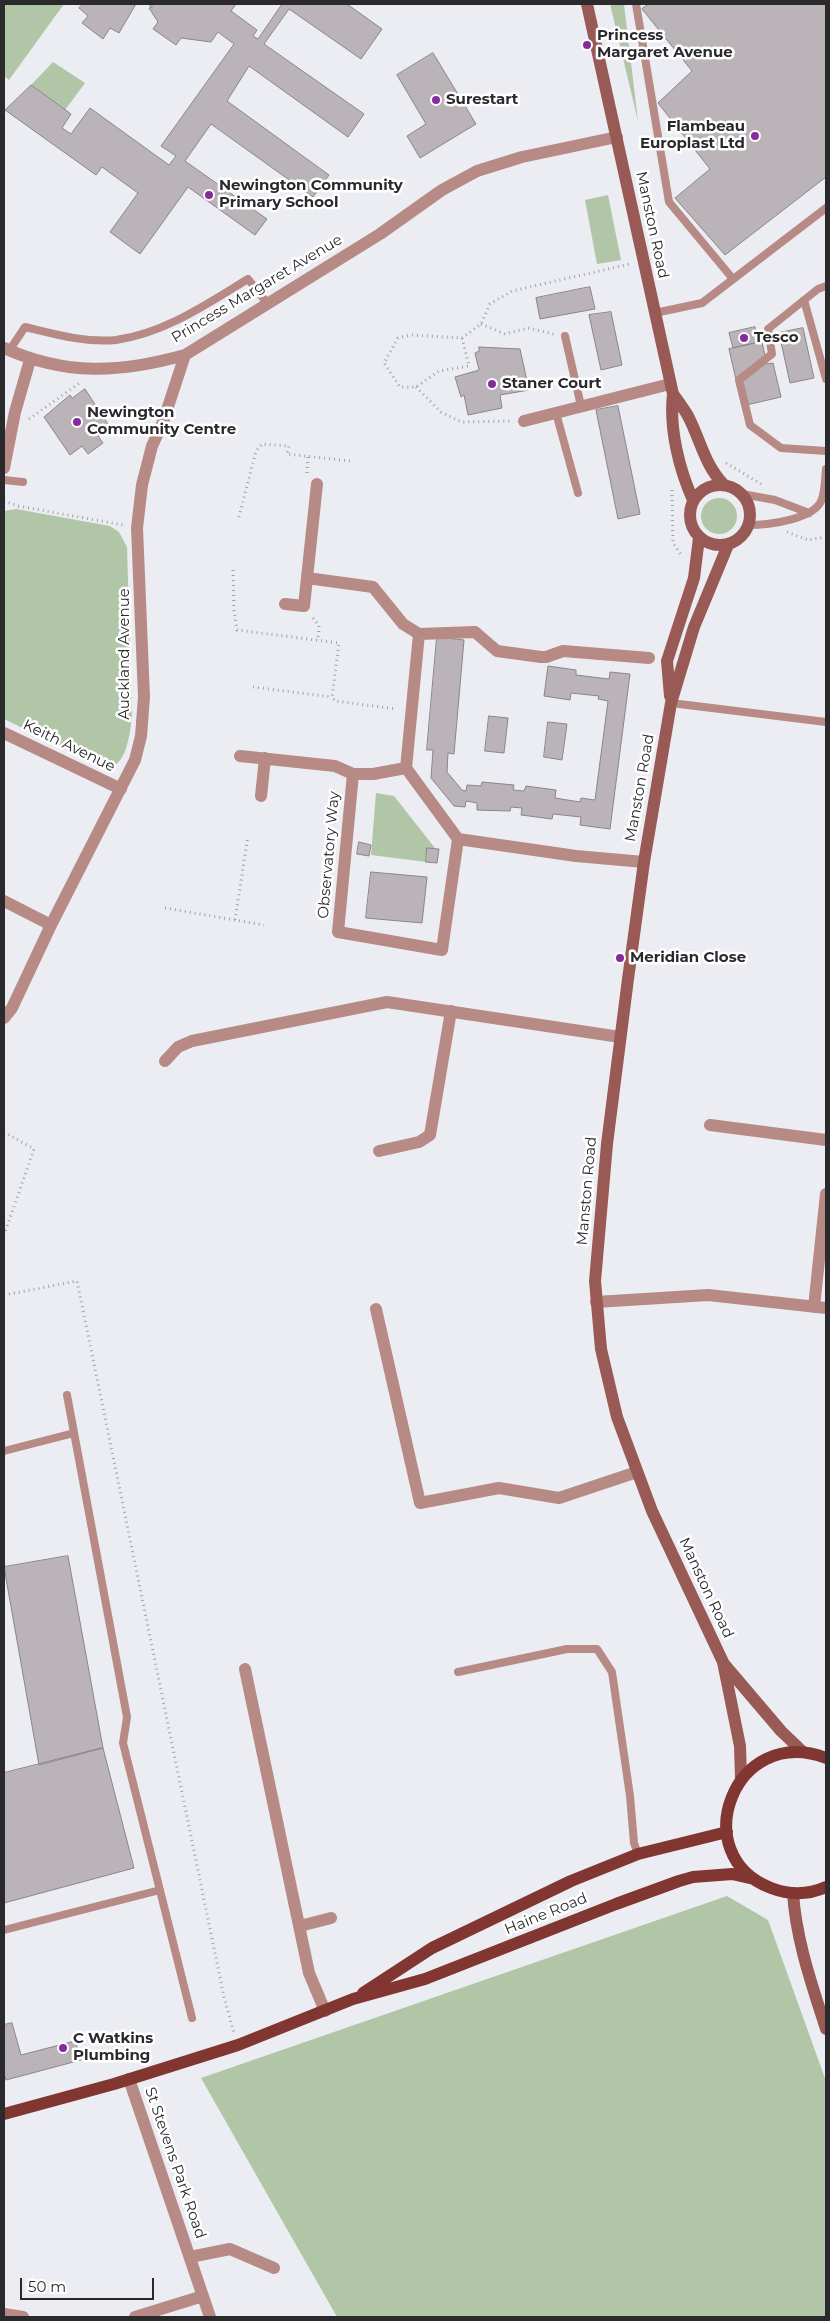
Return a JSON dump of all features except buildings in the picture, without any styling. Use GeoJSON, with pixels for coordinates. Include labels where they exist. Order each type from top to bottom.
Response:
{"type":"FeatureCollection","features":[{"type":"Feature","properties":{"kind":"main road","name":"Manston Road"},"geometry":{"type":"LineString","coordinates":[[587,4],[671,389],[671,415],[687,486],[693,500],[689,510],[689,520],[699,538],[694,578],[666,661],[671,703]]}},
{"type":"Feature","properties":{"kind":"main road","name":"Manston Road"},"geometry":{"type":"LineString","coordinates":[[671,389],[688,416],[696,438],[715,475],[724,485],[742,494]]}},
{"type":"Feature","properties":{"kind":"main road"},"geometry":{"type":"LineString","coordinates":[[693,500],[706,488],[724,485]]}},
{"type":"Feature","properties":{"kind":"main road"},"geometry":{"type":"LineString","coordinates":[[742,494],[749,509],[748,525]]}},
{"type":"Feature","properties":{"kind":"main road","name":"Manston Road"},"geometry":{"type":"LineString","coordinates":[[740,1779],[740,1746],[722,1662],[652,1510],[617,1416],[608,1383],[596,1302],[595,1281],[607,1144],[620,1037],[644,862],[671,703],[694,626],[728,545],[741,538],[748,525]]}},
{"type":"Feature","properties":{"kind":"main road"},"geometry":{"type":"LineString","coordinates":[[699,538],[716,546],[728,545]]}},
{"type":"Feature","properties":{"kind":"main road","name":"Manston Road"},"geometry":{"type":"LineString","coordinates":[[722,1662],[781,1731],[803,1752]]}},
{"type":"Feature","properties":{"kind":"main road"},"geometry":{"type":"LineString","coordinates":[[826,1758],[803,1752],[789,1752],[768,1758],[750,1769],[740,1779],[728,1804],[727,1832],[736,1858],[754,1879],[779,1891],[793,1893],[807,1893],[826,1887]]}},
{"type":"Feature","properties":{"kind":"main road","name":"Haine Road"},"geometry":{"type":"LineString","coordinates":[[353,1999],[432,1948],[523,1902],[638,1854],[727,1832]]}},
{"type":"Feature","properties":{"kind":"main road","name":"Haine Road"},"geometry":{"type":"LineString","coordinates":[[4,2114],[129,2079],[238,2045],[353,1999],[425,1979],[607,1907],[679,1881],[693,1877],[732,1874],[754,1879]]}},
{"type":"Feature","properties":{"kind":"main road"},"geometry":{"type":"LineString","coordinates":[[793,1893],[797,1927],[826,2029]]}},
{"type":"Feature","properties":{"kind":"street","name":"Princess Margaret Avenue"},"geometry":{"type":"LineString","coordinates":[[7,350],[30,360],[58,367],[99,369],[148,366],[185,355],[380,234],[442,190],[477,170],[522,157],[617,137]]}},
{"type":"Feature","properties":{"kind":"street","name":"Auckland Avenue"},"geometry":{"type":"LineString","coordinates":[[4,1018],[12,1008],[51,924],[135,760],[141,736],[144,697],[137,528],[142,485],[152,446],[163,422],[185,355]]}},
{"type":"Feature","properties":{"kind":"street"},"geometry":{"type":"LineString","coordinates":[[4,468],[30,360]]}},
{"type":"Feature","properties":{"kind":"street"},"geometry":{"type":"LineString","coordinates":[[524,421],[581,406],[671,389]]}},
{"type":"Feature","properties":{"kind":"street"},"geometry":{"type":"LineString","coordinates":[[285,604],[304,606],[317,484]]}},
{"type":"Feature","properties":{"kind":"street"},"geometry":{"type":"LineString","coordinates":[[307,578],[373,587],[403,624],[419,634],[474,632],[497,651],[540,657],[546,657],[562,651],[648,658]]}},
{"type":"Feature","properties":{"kind":"street"},"geometry":{"type":"LineString","coordinates":[[419,634],[406,768],[458,839],[576,856],[644,862]]}},
{"type":"Feature","properties":{"kind":"street","name":"Keith Avenue"},"geometry":{"type":"LineString","coordinates":[[4,733],[121,789]]}},
{"type":"Feature","properties":{"kind":"street"},"geometry":{"type":"LineString","coordinates":[[240,756],[335,766],[353,774],[373,774],[406,768]]}},
{"type":"Feature","properties":{"kind":"street"},"geometry":{"type":"LineString","coordinates":[[261,796],[265,758]]}},
{"type":"Feature","properties":{"kind":"street","name":"Observatory Way"},"geometry":{"type":"LineString","coordinates":[[353,774],[338,932],[442,950],[458,839]]}},
{"type":"Feature","properties":{"kind":"street"},"geometry":{"type":"LineString","coordinates":[[4,901],[51,924]]}},
{"type":"Feature","properties":{"kind":"street"},"geometry":{"type":"LineString","coordinates":[[164,1061],[178,1048],[192,1041],[387,1002],[451,1010],[620,1037]]}},
{"type":"Feature","properties":{"kind":"street"},"geometry":{"type":"LineString","coordinates":[[379,1151],[419,1142],[430,1135],[451,1010]]}},
{"type":"Feature","properties":{"kind":"street"},"geometry":{"type":"LineString","coordinates":[[710,1125],[826,1140]]}},
{"type":"Feature","properties":{"kind":"street"},"geometry":{"type":"LineString","coordinates":[[596,1302],[708,1295],[820,1307],[826,1194]]}},
{"type":"Feature","properties":{"kind":"street"},"geometry":{"type":"LineString","coordinates":[[376,1309],[420,1503],[499,1488],[559,1498],[637,1472]]}},
{"type":"Feature","properties":{"kind":"street"},"geometry":{"type":"LineString","coordinates":[[245,1669],[309,1973],[325,2011]]}},
{"type":"Feature","properties":{"kind":"street"},"geometry":{"type":"LineString","coordinates":[[300,1926],[331,1918]]}},
{"type":"Feature","properties":{"kind":"street","name":"St Stevens Park Road"},"geometry":{"type":"LineString","coordinates":[[129,2079],[210,2317]]}},
{"type":"Feature","properties":{"kind":"street","name":"St Stevens Park Road"},"geometry":{"type":"LineString","coordinates":[[190,2257],[230,2249],[274,2268]]}},
{"type":"Feature","properties":{"kind":"street"},"geometry":{"type":"LineString","coordinates":[[135,2317],[203,2296]]}},
{"type":"Feature","properties":{"kind":"street"},"geometry":{"type":"LineString","coordinates":[[6,2315],[23,2317]]}},
{"type":"Feature","properties":{"kind":"lane"},"geometry":{"type":"LineString","coordinates":[[636,4],[669,202],[733,279]]}},
{"type":"Feature","properties":{"kind":"lane"},"geometry":{"type":"LineString","coordinates":[[655,313],[702,303],[826,208]]}},
{"type":"Feature","properties":{"kind":"lane"},"geometry":{"type":"LineString","coordinates":[[7,350],[25,327],[77,339],[116,340],[160,328],[197,311],[248,279],[267,303]]}},
{"type":"Feature","properties":{"kind":"lane"},"geometry":{"type":"LineString","coordinates":[[826,286],[804,300],[768,329],[772,354],[739,380],[750,425],[780,448],[826,451]]}},
{"type":"Feature","properties":{"kind":"lane"},"geometry":{"type":"LineString","coordinates":[[804,300],[826,379]]}},
{"type":"Feature","properties":{"kind":"lane"},"geometry":{"type":"LineString","coordinates":[[564,336],[581,406]]}},
{"type":"Feature","properties":{"kind":"lane"},"geometry":{"type":"LineString","coordinates":[[556,413],[578,493]]}},
{"type":"Feature","properties":{"kind":"lane"},"geometry":{"type":"LineString","coordinates":[[748,525],[772,525],[809,514],[821,501],[826,469]]}},
{"type":"Feature","properties":{"kind":"lane"},"geometry":{"type":"LineString","coordinates":[[4,480],[23,482]]}},
{"type":"Feature","properties":{"kind":"lane"},"geometry":{"type":"LineString","coordinates":[[742,494],[775,500],[809,514]]}},
{"type":"Feature","properties":{"kind":"lane"},"geometry":{"type":"LineString","coordinates":[[671,703],[826,722]]}},
{"type":"Feature","properties":{"kind":"lane"},"geometry":{"type":"LineString","coordinates":[[67,1396],[127,1717],[123,1743],[192,2018]]}},
{"type":"Feature","properties":{"kind":"lane"},"geometry":{"type":"LineString","coordinates":[[4,1451],[74,1433]]}},
{"type":"Feature","properties":{"kind":"lane"},"geometry":{"type":"LineString","coordinates":[[458,1672],[567,1649],[597,1649],[612,1672],[630,1796],[634,1843],[638,1854]]}},
{"type":"Feature","properties":{"kind":"lane"},"geometry":{"type":"LineString","coordinates":[[4,1930],[160,1890]]}},
{"type":"Feature","properties":{"kind":"path"},"geometry":{"type":"LineString","coordinates":[[462,338],[469,366],[439,371],[416,387],[400,387],[384,363],[398,338],[411,335],[462,338],[481,324],[490,304],[512,291],[642,261]]}},
{"type":"Feature","properties":{"kind":"path"},"geometry":{"type":"LineString","coordinates":[[481,324],[505,334],[528,328],[564,336]]}},
{"type":"Feature","properties":{"kind":"path"},"geometry":{"type":"LineString","coordinates":[[12,431],[99,369]]}},
{"type":"Feature","properties":{"kind":"path"},"geometry":{"type":"LineString","coordinates":[[416,387],[442,412],[461,422],[524,421]]}},
{"type":"Feature","properties":{"kind":"path"},"geometry":{"type":"LineString","coordinates":[[239,517],[256,451],[262,444],[289,446],[287,454],[350,461]]}},
{"type":"Feature","properties":{"kind":"path"},"geometry":{"type":"LineString","coordinates":[[721,457],[726,463],[763,484]]}},
{"type":"Feature","properties":{"kind":"path"},"geometry":{"type":"LineString","coordinates":[[672,485],[673,543],[683,558]]}},
{"type":"Feature","properties":{"kind":"path"},"geometry":{"type":"LineString","coordinates":[[4,501],[18,506],[137,528]]}},
{"type":"Feature","properties":{"kind":"path"},"geometry":{"type":"LineString","coordinates":[[772,525],[774,532],[782,530],[808,540],[826,536]]}},
{"type":"Feature","properties":{"kind":"path"},"geometry":{"type":"LineString","coordinates":[[233,570],[237,630],[339,643],[332,697]]}},
{"type":"Feature","properties":{"kind":"path"},"geometry":{"type":"LineString","coordinates":[[304,606],[319,626],[318,640]]}},
{"type":"Feature","properties":{"kind":"path"},"geometry":{"type":"LineString","coordinates":[[253,688],[332,697],[335,701],[412,711]]}},
{"type":"Feature","properties":{"kind":"path"},"geometry":{"type":"LineString","coordinates":[[235,920],[248,836]]}},
{"type":"Feature","properties":{"kind":"path"},"geometry":{"type":"LineString","coordinates":[[165,908],[264,925]]}},
{"type":"Feature","properties":{"kind":"path"},"geometry":{"type":"LineString","coordinates":[[4,1132],[34,1148],[4,1235]]}},
{"type":"Feature","properties":{"kind":"path"},"geometry":{"type":"LineString","coordinates":[[4,1295],[77,1281],[224,1997],[238,2045]]}},
{"type":"Feature","properties":{"kind":"green space"},"geometry":{"type":"Polygon","coordinates":[[[4,4],[64,4],[9,80],[4,76],[4,4]]]}},
{"type":"Feature","properties":{"kind":"green space"},"geometry":{"type":"Polygon","coordinates":[[[610,4],[624,4],[638,121],[610,4]]]}},
{"type":"Feature","properties":{"kind":"green space"},"geometry":{"type":"Polygon","coordinates":[[[53,62],[85,83],[65,110],[31,85],[53,62]]]}},
{"type":"Feature","properties":{"kind":"green space"},"geometry":{"type":"Polygon","coordinates":[[[608,195],[621,260],[597,264],[585,200],[608,195]]]}},
{"type":"Feature","properties":{"kind":"green space"},"geometry":{"type":"Polygon","coordinates":[[[719,498],[731,504],[737,516],[731,528],[719,534],[707,528],[701,516],[707,504],[719,498]]]}},
{"type":"Feature","properties":{"kind":"green space"},"geometry":{"type":"Polygon","coordinates":[[[16,509],[110,526],[119,532],[127,547],[132,716],[128,742],[121,759],[116,765],[109,767],[100,766],[4,719],[4,511],[16,509]]]}},
{"type":"Feature","properties":{"kind":"green space"},"geometry":{"type":"Polygon","coordinates":[[[376,793],[394,796],[435,848],[427,848],[426,862],[371,855],[376,793]]]}},
{"type":"Feature","properties":{"kind":"green space"},"geometry":{"type":"Polygon","coordinates":[[[727,1896],[768,1920],[826,2081],[826,2317],[337,2317],[201,2078],[727,1896]]]}},
{"type":"Feature","properties":{"kind":"place","name":"Princess Margaret Avenue"},"geometry":{"type":"Point","coordinates":[587,45]}},
{"type":"Feature","properties":{"kind":"place","name":"Surestart"},"geometry":{"type":"Point","coordinates":[436,100]}},
{"type":"Feature","properties":{"kind":"place","name":"Flambeau Europlast Ltd"},"geometry":{"type":"Point","coordinates":[755,136]}},
{"type":"Feature","properties":{"kind":"place","name":"Newington Community Primary School"},"geometry":{"type":"Point","coordinates":[209,195]}},
{"type":"Feature","properties":{"kind":"place","name":"Tesco"},"geometry":{"type":"Point","coordinates":[744,338]}},
{"type":"Feature","properties":{"kind":"place","name":"Staner Court"},"geometry":{"type":"Point","coordinates":[492,384]}},
{"type":"Feature","properties":{"kind":"place","name":"Newington Community Centre"},"geometry":{"type":"Point","coordinates":[77,422]}},
{"type":"Feature","properties":{"kind":"place","name":"Meridian Close"},"geometry":{"type":"Point","coordinates":[620,958]}},
{"type":"Feature","properties":{"kind":"place","name":"C Watkins Plumbing"},"geometry":{"type":"Point","coordinates":[63,2048]}}]}
